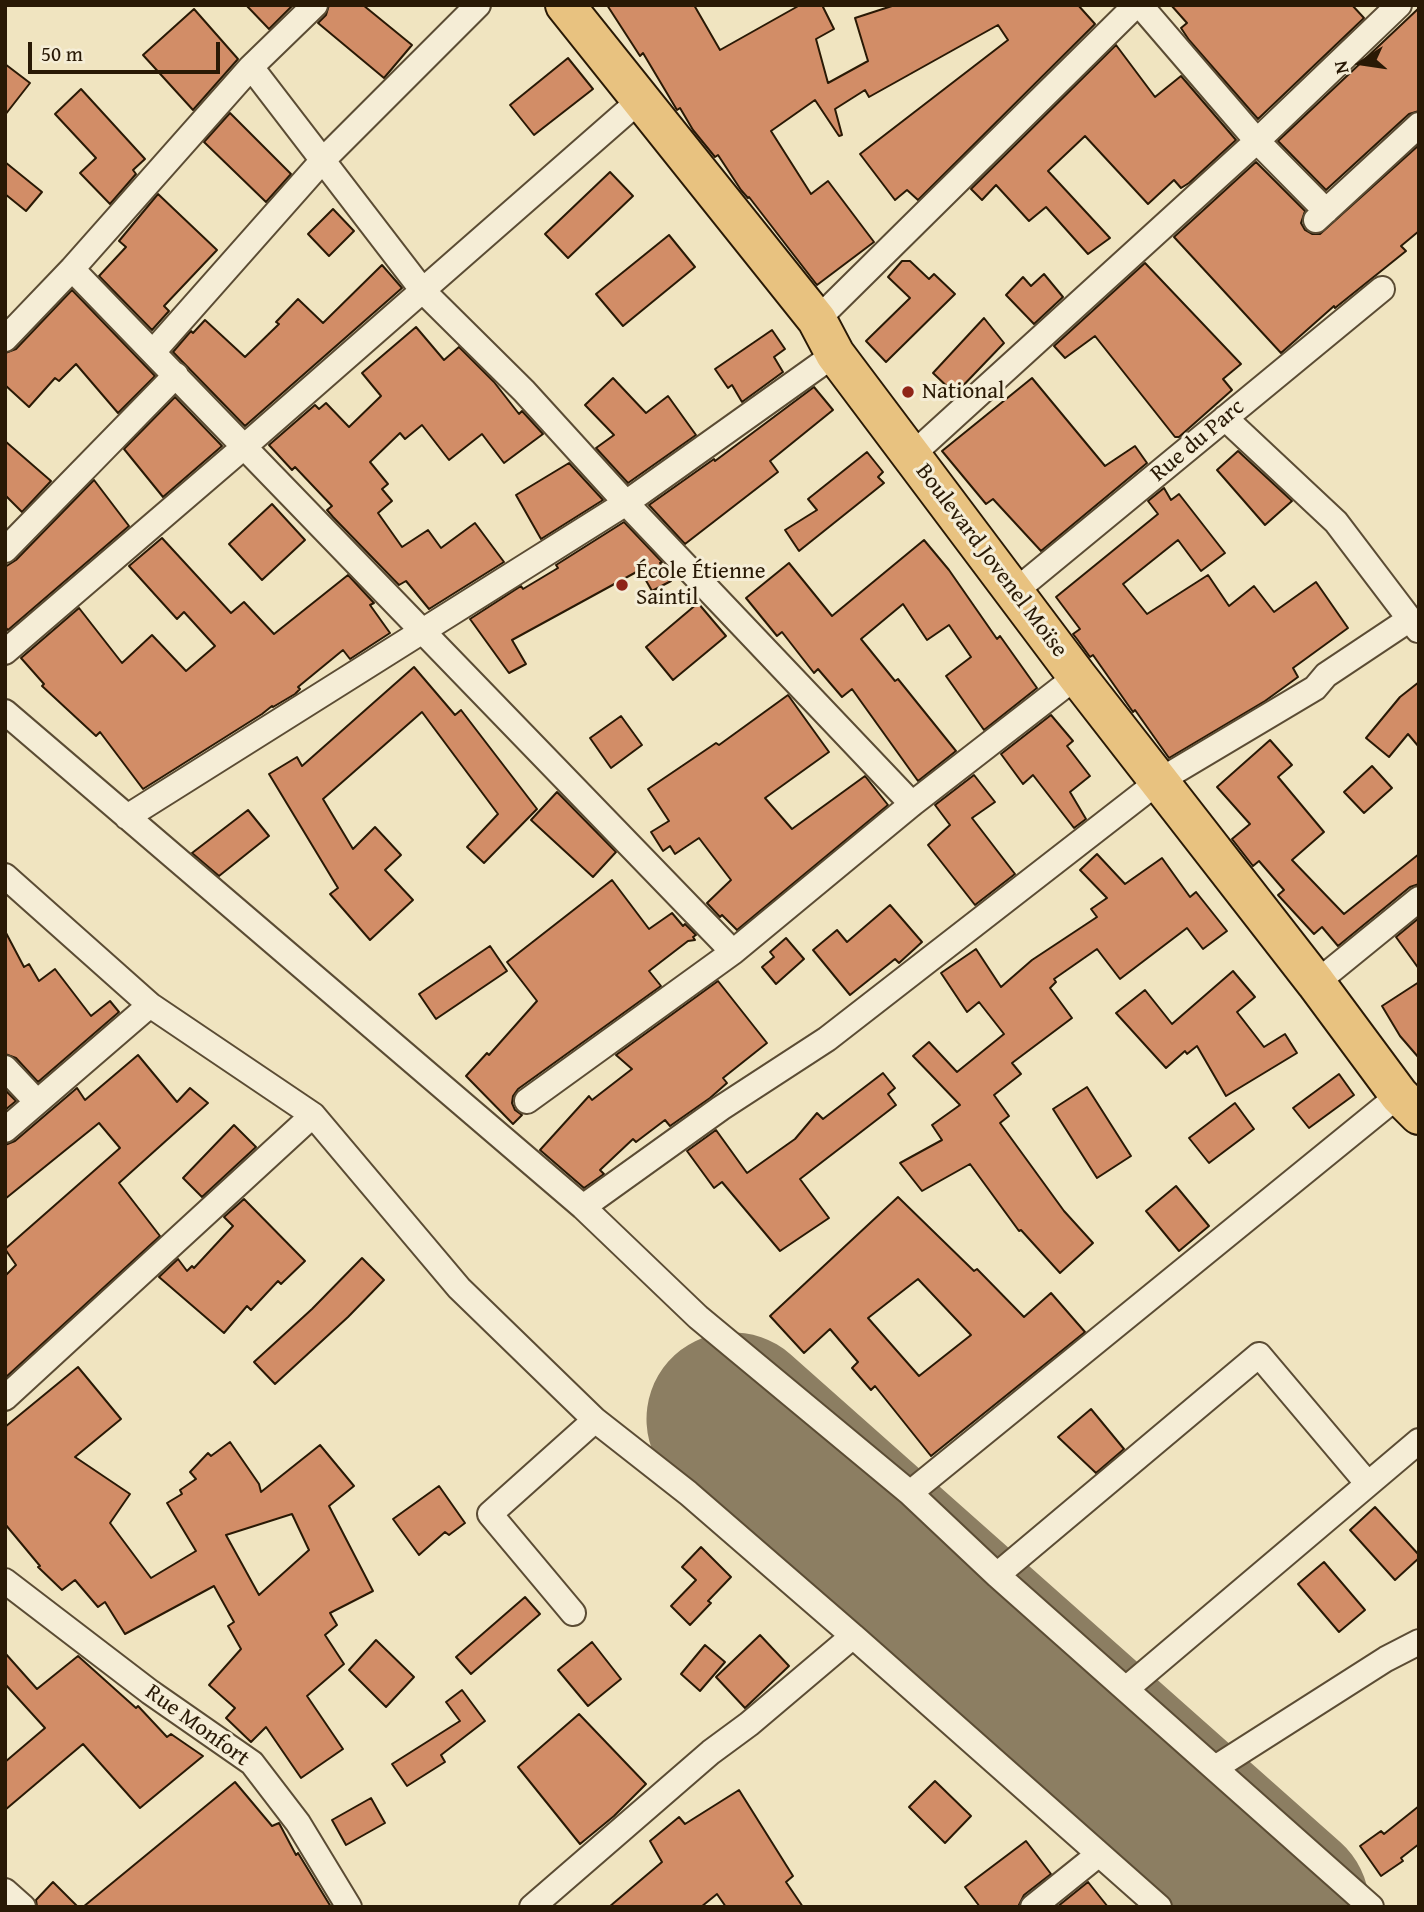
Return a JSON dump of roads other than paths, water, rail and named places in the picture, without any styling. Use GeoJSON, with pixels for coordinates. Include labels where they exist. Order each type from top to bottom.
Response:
{"type":"FeatureCollection","features":[{"type":"Feature","properties":{"kind":"main road","name":"Boulevard Jovenel Moïse"},"geometry":{"type":"LineString","coordinates":[[565,5],[817,320],[835,354],[1013,593],[1413,1108]]}},
{"type":"Feature","properties":{"kind":"street"},"geometry":{"type":"LineString","coordinates":[[5,339],[72,269],[251,67],[315,5]]}},
{"type":"Feature","properties":{"kind":"street"},"geometry":{"type":"LineString","coordinates":[[153,352],[323,160],[478,5]]}},
{"type":"Feature","properties":{"kind":"street"},"geometry":{"type":"LineString","coordinates":[[817,320],[1138,5],[1321,216],[1419,125]]}},
{"type":"Feature","properties":{"kind":"street"},"geometry":{"type":"LineString","coordinates":[[912,455],[1257,141],[1399,5]]}},
{"type":"Feature","properties":{"kind":"street"},"geometry":{"type":"LineString","coordinates":[[251,67],[423,291],[524,391],[626,503],[912,804]]}},
{"type":"Feature","properties":{"kind":"street"},"geometry":{"type":"LineString","coordinates":[[5,652],[640,100]]}},
{"type":"Feature","properties":{"kind":"street"},"geometry":{"type":"LineString","coordinates":[[72,269],[733,952]]}},
{"type":"Feature","properties":{"kind":"street","name":"Rue du Parc"},"geometry":{"type":"LineString","coordinates":[[1013,593],[1382,289]]}},
{"type":"Feature","properties":{"kind":"street"},"geometry":{"type":"LineString","coordinates":[[127,817],[626,503],[835,354]]}},
{"type":"Feature","properties":{"kind":"street"},"geometry":{"type":"LineString","coordinates":[[5,551],[176,375]]}},
{"type":"Feature","properties":{"kind":"street"},"geometry":{"type":"LineString","coordinates":[[583,1206],[721,1108],[827,1039],[1159,781],[1315,688],[1326,675],[1414,625],[1336,522],[1225,418]]}},
{"type":"Feature","properties":{"kind":"street"},"geometry":{"type":"LineString","coordinates":[[527,1101],[733,952],[912,804],[1077,677]]}},
{"type":"Feature","properties":{"kind":"street"},"geometry":{"type":"LineString","coordinates":[[5,712],[583,1206],[698,1317],[910,1493],[997,1575],[1371,1907]]}},
{"type":"Feature","properties":{"kind":"street"},"geometry":{"type":"LineString","coordinates":[[5,876],[150,1005],[313,1115],[459,1288],[595,1420],[688,1493],[1159,1907]]}},
{"type":"Feature","properties":{"kind":"street"},"geometry":{"type":"LineString","coordinates":[[1316,983],[1419,899]]}},
{"type":"Feature","properties":{"kind":"street"},"geometry":{"type":"LineString","coordinates":[[5,1130],[150,1005]]}},
{"type":"Feature","properties":{"kind":"street"},"geometry":{"type":"LineString","coordinates":[[5,1068],[37,1101]]}},
{"type":"Feature","properties":{"kind":"street"},"geometry":{"type":"LineString","coordinates":[[910,1493],[1413,1108]]}},
{"type":"Feature","properties":{"kind":"street"},"geometry":{"type":"LineString","coordinates":[[5,1398],[313,1115]]}},
{"type":"Feature","properties":{"kind":"street"},"geometry":{"type":"LineString","coordinates":[[997,1575],[1259,1355],[1368,1484]]}},
{"type":"Feature","properties":{"kind":"street"},"geometry":{"type":"LineString","coordinates":[[573,1613],[490,1514],[595,1420]]}},
{"type":"Feature","properties":{"kind":"street"},"geometry":{"type":"LineString","coordinates":[[1126,1689],[1419,1441]]}},
{"type":"Feature","properties":{"kind":"street","name":"Rue Monfort"},"geometry":{"type":"LineString","coordinates":[[5,1581],[150,1692],[252,1763],[298,1823],[349,1907]]}},
{"type":"Feature","properties":{"kind":"street"},"geometry":{"type":"LineString","coordinates":[[532,1907],[711,1752],[749,1724],[853,1636]]}},
{"type":"Feature","properties":{"kind":"street"},"geometry":{"type":"LineString","coordinates":[[1215,1768],[1386,1659],[1419,1642]]}},
{"type":"Feature","properties":{"kind":"street"},"geometry":{"type":"LineString","coordinates":[[1033,1907],[1099,1854]]}},
{"type":"Feature","properties":{"kind":"street"},"geometry":{"type":"LineString","coordinates":[[5,1891],[23,1907]]}},
{"type":"Feature","properties":{"kind":"place","name":"National"},"geometry":{"type":"Point","coordinates":[908,392]}},
{"type":"Feature","properties":{"kind":"place","name":"École Étienne Saintil"},"geometry":{"type":"Point","coordinates":[622,585]}}]}
